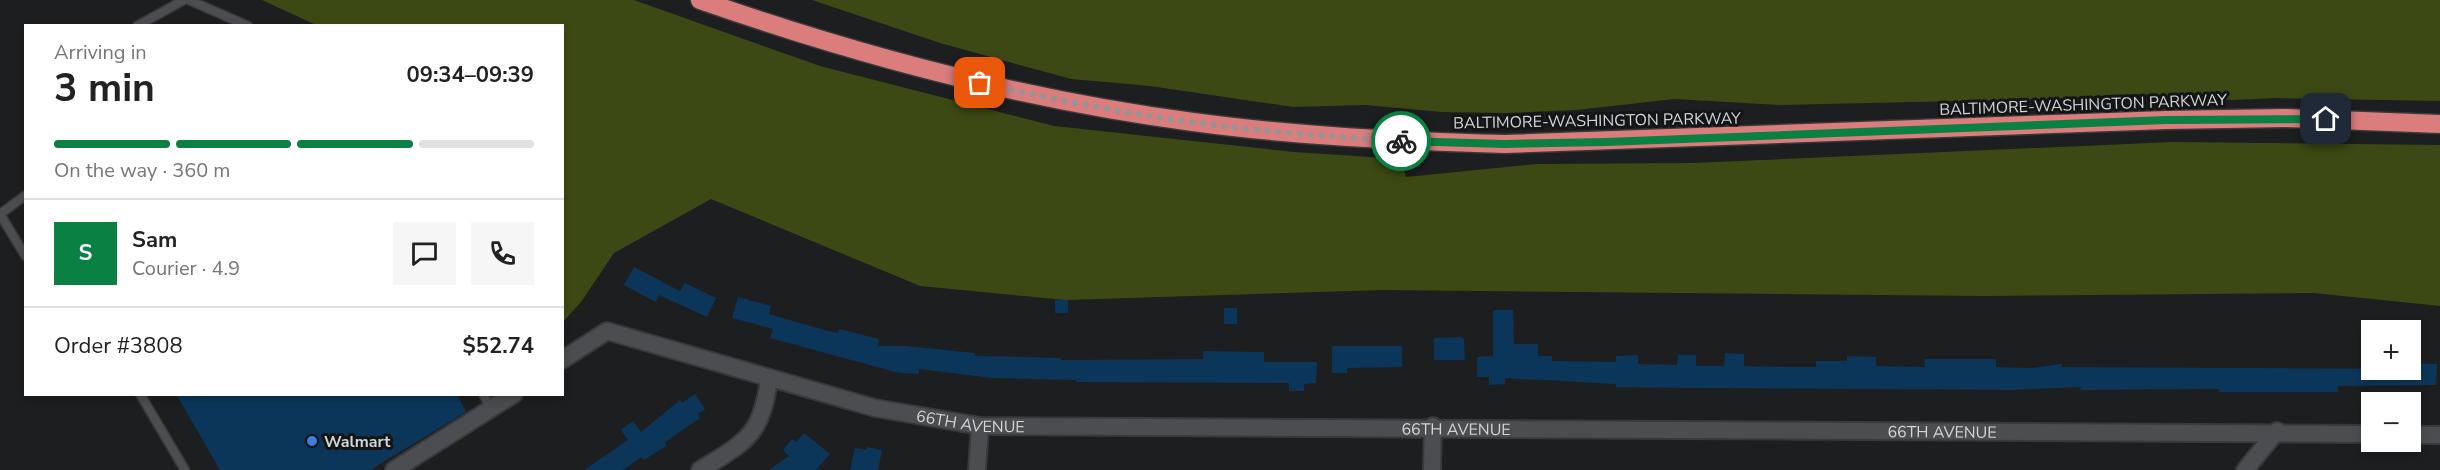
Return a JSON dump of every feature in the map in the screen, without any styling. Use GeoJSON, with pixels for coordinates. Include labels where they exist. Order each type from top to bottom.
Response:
{"type":"FeatureCollection","features":[{"type":"Feature","properties":{"kind":"highway","name":"BALTIMORE-WASHINGTON PARKWAY"},"geometry":{"type":"LineString","coordinates":[[700,0],[827,42],[980,83],[1079,104],[1192,122],[1299,134],[1404,141],[1505,144],[2166,120],[2285,118],[2440,124]]}},
{"type":"Feature","properties":{"kind":"street","name":"66TH AVENUE"},"geometry":{"type":"LineString","coordinates":[[564,359],[607,331],[875,408],[980,426],[1433,426],[2361,434]]}},
{"type":"Feature","properties":{"kind":"street"},"geometry":{"type":"LineString","coordinates":[[700,470],[745,441],[756,429],[763,414],[769,379]]}},
{"type":"Feature","properties":{"kind":"street"},"geometry":{"type":"LineString","coordinates":[[394,470],[492,411],[511,396]]}},
{"type":"Feature","properties":{"kind":"street"},"geometry":{"type":"LineString","coordinates":[[977,470],[980,426]]}},
{"type":"Feature","properties":{"kind":"street"},"geometry":{"type":"LineString","coordinates":[[1432,470],[1433,426]]}},
{"type":"Feature","properties":{"kind":"street"},"geometry":{"type":"LineString","coordinates":[[2245,470],[2277,432]]}},
{"type":"Feature","properties":{"kind":"street"},"geometry":{"type":"LineString","coordinates":[[2421,435],[2440,435]]}},
{"type":"Feature","properties":{"kind":"lane"},"geometry":{"type":"LineString","coordinates":[[141,24],[184,0]]}},
{"type":"Feature","properties":{"kind":"lane"},"geometry":{"type":"LineString","coordinates":[[189,0],[243,24]]}},
{"type":"Feature","properties":{"kind":"lane"},"geometry":{"type":"LineString","coordinates":[[24,196],[0,214],[24,254]]}},
{"type":"Feature","properties":{"kind":"lane"},"geometry":{"type":"LineString","coordinates":[[141,396],[185,470]]}},
{"type":"Feature","properties":{"kind":"lane"},"geometry":{"type":"LineString","coordinates":[[484,396],[492,411]]}},
{"type":"Feature","properties":{"kind":"green space"},"geometry":{"type":"Polygon","coordinates":[[[262,0],[634,0],[820,66],[1054,126],[1294,152],[1401,159],[1406,177],[1537,164],[1693,163],[2172,142],[2440,145],[2440,306],[2314,293],[1985,296],[1383,290],[1065,300],[920,286],[711,199],[614,253],[581,302],[564,321],[564,24],[314,24],[262,0]]]}},
{"type":"Feature","properties":{"kind":"green space"},"geometry":{"type":"Polygon","coordinates":[[[812,0],[2440,0],[2440,101],[2277,98],[2233,100],[2136,94],[2048,99],[1781,105],[1674,99],[1577,110],[1505,113],[1441,112],[1365,105],[1293,107],[1150,86],[1071,79],[940,43],[812,0]]]}},
{"type":"Feature","properties":{"kind":"building"},"geometry":{"type":"Polygon","coordinates":[[[634,267],[680,291],[685,283],[716,298],[707,317],[659,295],[656,302],[624,285],[634,267]]]}},
{"type":"Feature","properties":{"kind":"building"},"geometry":{"type":"Polygon","coordinates":[[[738,297],[771,306],[769,314],[824,330],[838,333],[839,329],[879,339],[878,346],[906,346],[975,353],[975,356],[1061,358],[1061,360],[1203,359],[1203,351],[1264,352],[1264,362],[1317,362],[1316,383],[1304,384],[1304,391],[1289,391],[1289,383],[1076,382],[1076,380],[992,378],[919,369],[919,374],[899,373],[770,338],[773,329],[732,318],[738,297]]]}},
{"type":"Feature","properties":{"kind":"building"},"geometry":{"type":"Polygon","coordinates":[[[1055,300],[1068,300],[1068,313],[1055,313],[1055,300]]]}},
{"type":"Feature","properties":{"kind":"building"},"geometry":{"type":"Polygon","coordinates":[[[1224,308],[1237,308],[1237,324],[1224,324],[1224,308]]]}},
{"type":"Feature","properties":{"kind":"building"},"geometry":{"type":"Polygon","coordinates":[[[1493,310],[1513,310],[1514,344],[1538,344],[1538,356],[1552,356],[1552,361],[1616,362],[1616,356],[1638,355],[1638,364],[1677,365],[1678,355],[1696,355],[1696,366],[1724,366],[1725,353],[1744,354],[1744,366],[1816,367],[1816,361],[1847,361],[1847,356],[1876,357],[1876,366],[1925,367],[1924,359],[1996,359],[1996,367],[2029,368],[2062,364],[2062,367],[2361,369],[2361,380],[2421,380],[2421,363],[2437,364],[2436,385],[2338,386],[2338,392],[2219,392],[2219,389],[2080,390],[2081,387],[2013,390],[1616,387],[1616,384],[1505,378],[1505,384],[1489,385],[1489,377],[1477,377],[1477,357],[1493,356],[1493,310]]]}},
{"type":"Feature","properties":{"kind":"building"},"geometry":{"type":"Polygon","coordinates":[[[1461,337],[1464,339],[1465,360],[1434,360],[1434,338],[1461,337]]]}},
{"type":"Feature","properties":{"kind":"building"},"geometry":{"type":"Polygon","coordinates":[[[1332,346],[1402,346],[1402,367],[1347,368],[1347,373],[1332,373],[1332,346]]]}},
{"type":"Feature","properties":{"kind":"building"},"geometry":{"type":"Polygon","coordinates":[[[695,394],[705,409],[698,414],[700,418],[665,442],[666,446],[644,460],[641,457],[623,470],[584,470],[628,440],[621,430],[633,421],[641,432],[680,400],[682,403],[695,394]]]}},
{"type":"Feature","properties":{"kind":"building","name":"Walmart"},"geometry":{"type":"Polygon","coordinates":[[[177,396],[458,396],[466,412],[370,470],[220,470],[177,396]]]}},
{"type":"Feature","properties":{"kind":"building"},"geometry":{"type":"Polygon","coordinates":[[[804,433],[830,454],[816,470],[769,470],[789,456],[783,450],[792,439],[796,442],[804,433]]]}},
{"type":"Feature","properties":{"kind":"building"},"geometry":{"type":"Polygon","coordinates":[[[867,447],[882,450],[878,470],[850,470],[855,448],[867,450],[867,447]]]}},
{"type":"Feature","properties":{"kind":"way so far"},"geometry":{"type":"LineString","coordinates":[[980,83],[1079,104],[1192,122],[1287,133],[1401,141]]}},
{"type":"Feature","properties":{"kind":"place","name":"Walmart"},"geometry":{"type":"Point","coordinates":[312,441]}},
{"type":"Feature","properties":{"kind":"route"},"geometry":{"type":"LineString","coordinates":[[1401,141],[1505,144],[1606,142],[2166,120],[2326,119]]}}]}
